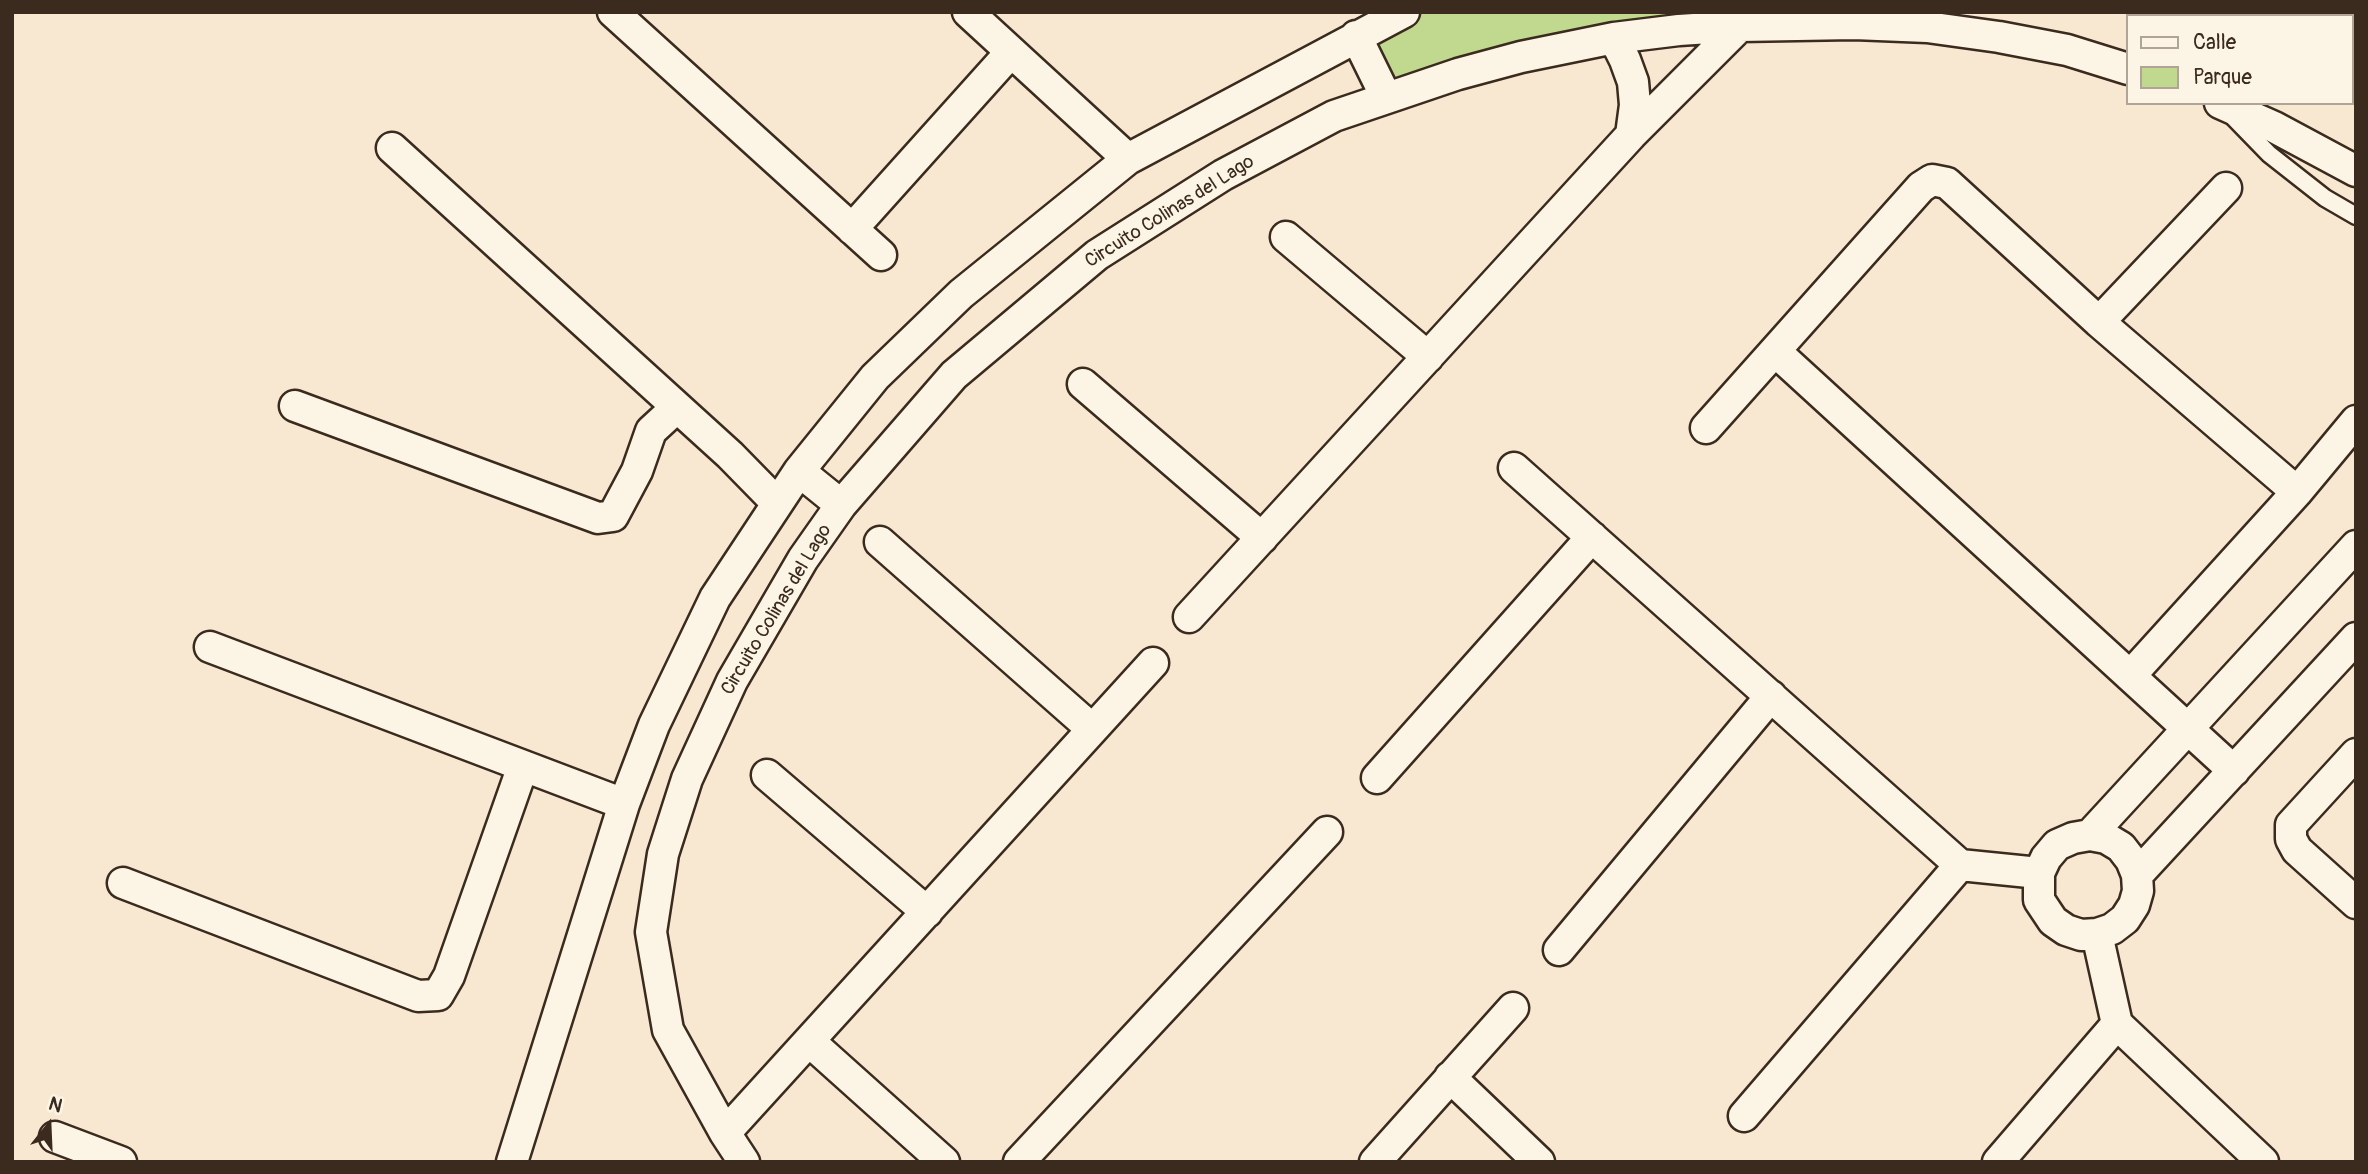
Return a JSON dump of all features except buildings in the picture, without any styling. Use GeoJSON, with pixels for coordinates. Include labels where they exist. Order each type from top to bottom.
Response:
{"type":"FeatureCollection","features":[{"type":"Feature","properties":{"kind":"street"},"geometry":{"type":"LineString","coordinates":[[613,12],[881,255]]}},
{"type":"Feature","properties":{"kind":"street"},"geometry":{"type":"LineString","coordinates":[[968,12],[1128,159]]}},
{"type":"Feature","properties":{"kind":"street"},"geometry":{"type":"LineString","coordinates":[[512,1162],[624,804],[654,725],[715,598],[799,471],[875,377],[961,294],[1128,159],[1404,12]]}},
{"type":"Feature","properties":{"kind":"street","name":"Circuito Colinas del Lago"},"geometry":{"type":"LineString","coordinates":[[744,1162],[668,1030],[651,932],[663,854],[687,779],[732,681],[803,559],[841,505],[954,375],[1097,255],[1223,175],[1334,116],[1386,97],[1521,57],[1614,38],[1679,30],[1854,18],[1999,37],[2067,50],[2126,68]]}},
{"type":"Feature","properties":{"kind":"street"},"geometry":{"type":"LineString","coordinates":[[1189,617],[1631,135],[1740,26]]}},
{"type":"Feature","properties":{"kind":"street"},"geometry":{"type":"LineString","coordinates":[[1356,36],[1386,97]]}},
{"type":"Feature","properties":{"kind":"street"},"geometry":{"type":"LineString","coordinates":[[1614,38],[1633,82],[1635,104],[1631,135]]}},
{"type":"Feature","properties":{"kind":"street"},"geometry":{"type":"LineString","coordinates":[[852,229],[1011,52]]}},
{"type":"Feature","properties":{"kind":"street"},"geometry":{"type":"LineString","coordinates":[[2224,105],[2274,127],[2356,171]]}},
{"type":"Feature","properties":{"kind":"street"},"geometry":{"type":"LineString","coordinates":[[392,148],[730,455],[777,503]]}},
{"type":"Feature","properties":{"kind":"street"},"geometry":{"type":"LineString","coordinates":[[1706,428],[1921,187],[1933,180],[1947,183],[2099,322],[2297,492]]}},
{"type":"Feature","properties":{"kind":"street"},"geometry":{"type":"LineString","coordinates":[[2099,322],[2226,188]]}},
{"type":"Feature","properties":{"kind":"street"},"geometry":{"type":"LineString","coordinates":[[1286,237],[1428,357]]}},
{"type":"Feature","properties":{"kind":"street"},"geometry":{"type":"LineString","coordinates":[[1776,352],[2234,771]]}},
{"type":"Feature","properties":{"kind":"street"},"geometry":{"type":"LineString","coordinates":[[1083,384],[1262,538]]}},
{"type":"Feature","properties":{"kind":"street"},"geometry":{"type":"LineString","coordinates":[[295,406],[598,518],[613,516],[637,471],[651,430],[676,408]]}},
{"type":"Feature","properties":{"kind":"street"},"geometry":{"type":"LineString","coordinates":[[2130,676],[2297,492],[2356,421]]}},
{"type":"Feature","properties":{"kind":"street"},"geometry":{"type":"LineString","coordinates":[[1514,468],[1960,865],[2039,873]]}},
{"type":"Feature","properties":{"kind":"street"},"geometry":{"type":"LineString","coordinates":[[799,471],[841,505]]}},
{"type":"Feature","properties":{"kind":"street"},"geometry":{"type":"LineString","coordinates":[[1377,778],[1592,537]]}},
{"type":"Feature","properties":{"kind":"street"},"geometry":{"type":"LineString","coordinates":[[880,542],[1092,729]]}},
{"type":"Feature","properties":{"kind":"street"},"geometry":{"type":"LineString","coordinates":[[2090,835],[2356,546]]}},
{"type":"Feature","properties":{"kind":"street"},"geometry":{"type":"LineString","coordinates":[[2137,875],[2356,638]]}},
{"type":"Feature","properties":{"kind":"street"},"geometry":{"type":"LineString","coordinates":[[210,647],[624,804]]}},
{"type":"Feature","properties":{"kind":"street"},"geometry":{"type":"LineString","coordinates":[[725,1133],[1153,663]]}},
{"type":"Feature","properties":{"kind":"street"},"geometry":{"type":"LineString","coordinates":[[1559,950],[1771,696]]}},
{"type":"Feature","properties":{"kind":"street"},"geometry":{"type":"LineString","coordinates":[[2356,754],[2291,825],[2291,839],[2297,850],[2356,903]]}},
{"type":"Feature","properties":{"kind":"street"},"geometry":{"type":"LineString","coordinates":[[122,883],[418,996],[438,995],[449,976],[523,766]]}},
{"type":"Feature","properties":{"kind":"street"},"geometry":{"type":"LineString","coordinates":[[767,775],[927,912]]}},
{"type":"Feature","properties":{"kind":"street"},"geometry":{"type":"LineString","coordinates":[[1019,1162],[1327,832]]}},
{"type":"Feature","properties":{"kind":"street"},"geometry":{"type":"LineString","coordinates":[[2090,835],[2106,838],[2121,847],[2131,860],[2137,875],[2136,898],[2125,919],[2112,929],[2097,934],[2081,934],[2066,929],[2053,920],[2039,900],[2039,873],[2046,858],[2057,845],[2090,835]]}},
{"type":"Feature","properties":{"kind":"street"},"geometry":{"type":"LineString","coordinates":[[1744,1116],[1960,865]]}},
{"type":"Feature","properties":{"kind":"street"},"geometry":{"type":"LineString","coordinates":[[2097,934],[2117,1024],[2263,1162]]}},
{"type":"Feature","properties":{"kind":"street"},"geometry":{"type":"LineString","coordinates":[[1375,1162],[1513,1008]]}},
{"type":"Feature","properties":{"kind":"street"},"geometry":{"type":"LineString","coordinates":[[1998,1162],[2117,1024]]}},
{"type":"Feature","properties":{"kind":"street"},"geometry":{"type":"LineString","coordinates":[[808,1041],[944,1162]]}},
{"type":"Feature","properties":{"kind":"street"},"geometry":{"type":"LineString","coordinates":[[1450,1077],[1539,1162]]}},
{"type":"Feature","properties":{"kind":"street"},"geometry":{"type":"LineString","coordinates":[[55,1137],[121,1162]]}},
{"type":"Feature","properties":{"kind":"lane"},"geometry":{"type":"LineString","coordinates":[[2222,105],[2269,154],[2325,198],[2356,216]]}},
{"type":"Feature","properties":{"kind":"green space"},"geometry":{"type":"Polygon","coordinates":[[[1408,12],[1834,12],[1388,94],[1359,37],[1408,12]]]}},
{"type":"Feature","properties":{"kind":"green space"},"geometry":{"type":"Polygon","coordinates":[[[2291,12],[2356,12],[2356,49],[2354,14],[2291,12]]]}}]}
